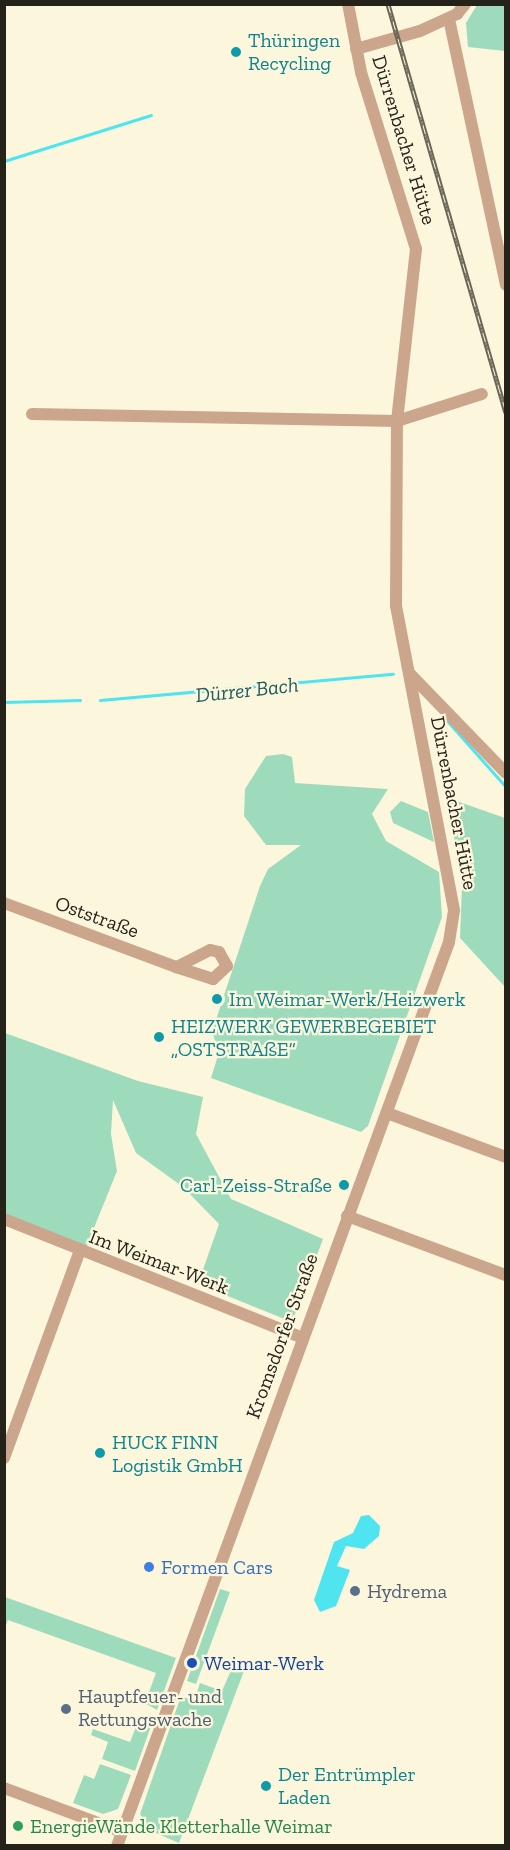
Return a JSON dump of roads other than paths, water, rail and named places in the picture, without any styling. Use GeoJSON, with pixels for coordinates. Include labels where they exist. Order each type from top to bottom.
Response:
{"type":"FeatureCollection","features":[{"type":"Feature","properties":{"kind":"street","name":"Dürrenbacher Hütte"},"geometry":{"type":"LineString","coordinates":[[348,4],[356,49],[416,249],[398,421],[396,606],[451,877],[449,942]]}},
{"type":"Feature","properties":{"kind":"street","name":"Dürrenbacher Hütte"},"geometry":{"type":"LineString","coordinates":[[356,49],[449,19],[465,4]]}},
{"type":"Feature","properties":{"kind":"street"},"geometry":{"type":"LineString","coordinates":[[449,19],[506,285]]}},
{"type":"Feature","properties":{"kind":"street"},"geometry":{"type":"LineString","coordinates":[[32,414],[398,421],[482,394]]}},
{"type":"Feature","properties":{"kind":"street","name":"Dürrenbacher Hütte"},"geometry":{"type":"LineString","coordinates":[[409,672],[506,773]]}},
{"type":"Feature","properties":{"kind":"street","name":"Oststraße"},"geometry":{"type":"LineString","coordinates":[[4,903],[176,967]]}},
{"type":"Feature","properties":{"kind":"street","name":"Kromsdorfer Straße"},"geometry":{"type":"LineString","coordinates":[[117,1845],[301,1337],[387,1113],[449,942]]}},
{"type":"Feature","properties":{"kind":"street"},"geometry":{"type":"LineString","coordinates":[[387,1113],[506,1157]]}},
{"type":"Feature","properties":{"kind":"street"},"geometry":{"type":"LineString","coordinates":[[347,1216],[506,1275]]}},
{"type":"Feature","properties":{"kind":"street","name":"Im Weimar-Werk"},"geometry":{"type":"LineString","coordinates":[[4,1219],[79,1253],[301,1337]]}},
{"type":"Feature","properties":{"kind":"street"},"geometry":{"type":"LineString","coordinates":[[4,1458],[79,1253]]}},
{"type":"Feature","properties":{"kind":"street"},"geometry":{"type":"LineString","coordinates":[[4,1788],[122,1832]]}},
{"type":"Feature","properties":{"kind":"water"},"geometry":{"type":"Polygon","coordinates":[[[369,1515],[380,1526],[379,1536],[364,1549],[346,1546],[337,1566],[350,1570],[336,1606],[320,1612],[314,1600],[334,1542],[353,1533],[361,1516],[369,1515]]]}},
{"type":"Feature","properties":{"kind":"waterway"},"geometry":{"type":"LineString","coordinates":[[4,161],[151,115]]}},
{"type":"Feature","properties":{"kind":"waterway","name":"Dürrer Bach"},"geometry":{"type":"LineString","coordinates":[[100,700],[393,674]]}},
{"type":"Feature","properties":{"kind":"waterway","name":"Dürrer Bach"},"geometry":{"type":"LineString","coordinates":[[4,702],[80,700]]}},
{"type":"Feature","properties":{"kind":"waterway","name":"Dürrer Bach"},"geometry":{"type":"LineString","coordinates":[[442,715],[506,787]]}},
{"type":"Feature","properties":{"kind":"railway"},"geometry":{"type":"LineString","coordinates":[[388,4],[506,412]]}},
{"type":"Feature","properties":{"kind":"place","name":"Thüringen Recycling"},"geometry":{"type":"Point","coordinates":[236,52]}},
{"type":"Feature","properties":{"kind":"place","name":"Im Weimar-Werk/Heizwerk"},"geometry":{"type":"Point","coordinates":[217,999]}},
{"type":"Feature","properties":{"kind":"place","name":"HEIZWERK GEWERBEGEBIET „OSTSTRAßE“"},"geometry":{"type":"Point","coordinates":[159,1037]}},
{"type":"Feature","properties":{"kind":"place","name":"Carl-Zeiss-Straße"},"geometry":{"type":"Point","coordinates":[344,1185]}},
{"type":"Feature","properties":{"kind":"place","name":"HUCK FINN Logistik GmbH"},"geometry":{"type":"Point","coordinates":[100,1453]}},
{"type":"Feature","properties":{"kind":"place","name":"Formen Cars"},"geometry":{"type":"Point","coordinates":[149,1567]}},
{"type":"Feature","properties":{"kind":"place","name":"Hydrema"},"geometry":{"type":"Point","coordinates":[355,1591]}},
{"type":"Feature","properties":{"kind":"place","name":"Weimar-Werk"},"geometry":{"type":"Point","coordinates":[192,1663]}},
{"type":"Feature","properties":{"kind":"place","name":"Hauptfeuer- und Rettungswache"},"geometry":{"type":"Point","coordinates":[66,1709]}},
{"type":"Feature","properties":{"kind":"place","name":"Der Entrümpler Laden"},"geometry":{"type":"Point","coordinates":[266,1786]}},
{"type":"Feature","properties":{"kind":"place","name":"EnergieWände Kletterhalle Weimar"},"geometry":{"type":"Point","coordinates":[18,1826]}}]}
